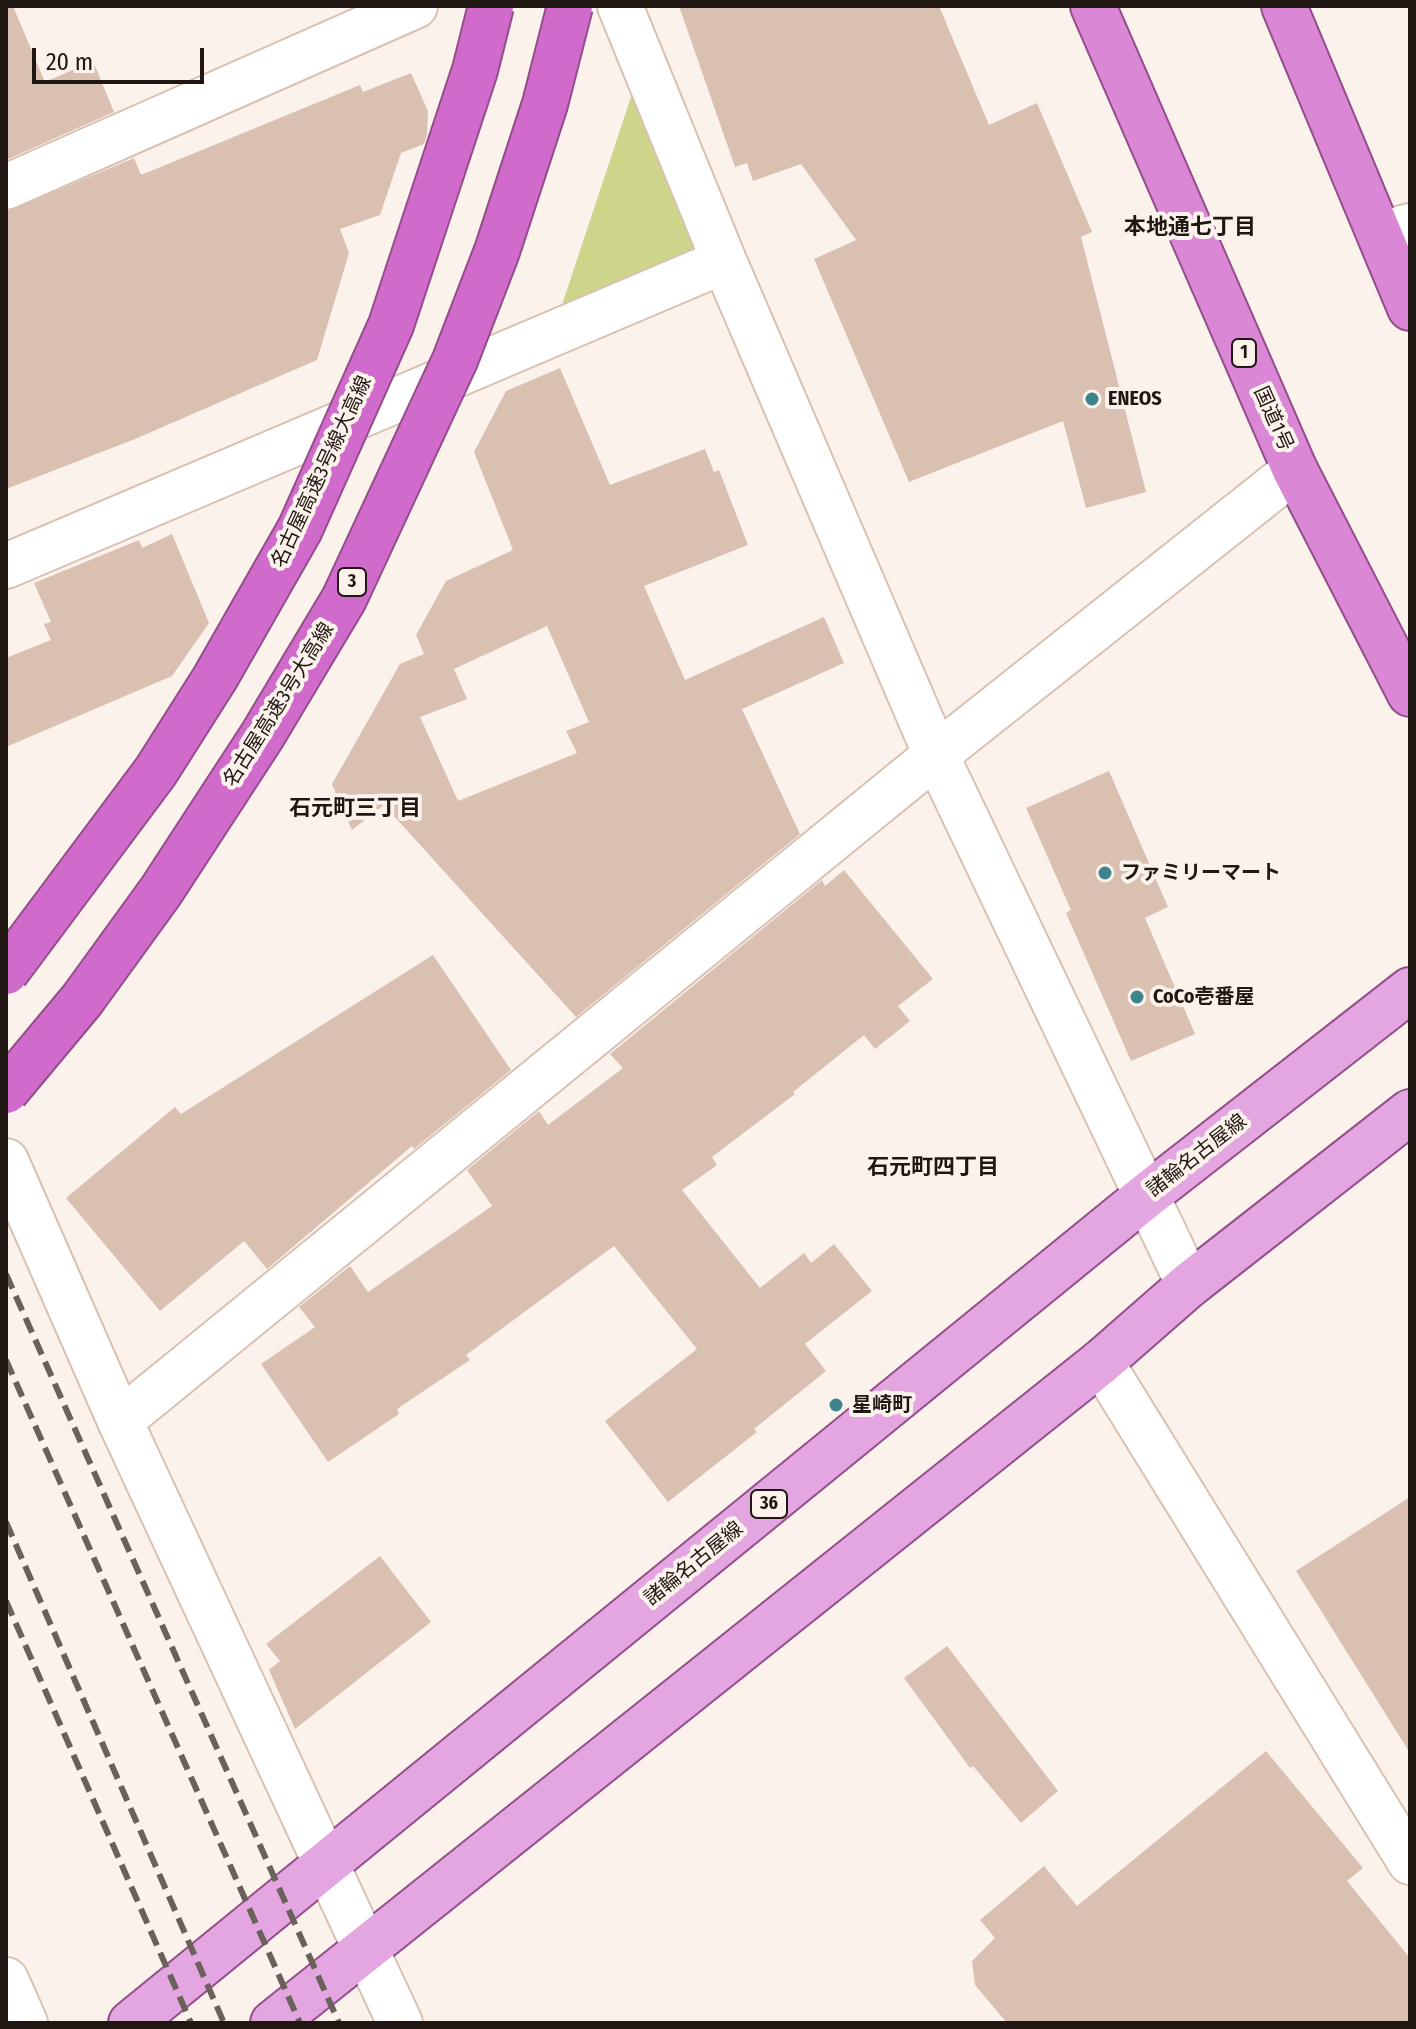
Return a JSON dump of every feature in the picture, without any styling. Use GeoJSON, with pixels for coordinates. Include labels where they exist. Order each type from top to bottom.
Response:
{"type":"FeatureCollection","features":[{"type":"Feature","properties":{"kind":"highway","name":"名古屋高速3号線大高線"},"geometry":{"type":"LineString","coordinates":[[6,972],[156,771],[215,678],[300,529],[391,325],[475,70],[491,6]]}},
{"type":"Feature","properties":{"kind":"highway","name":"名古屋高速3号大高線"},"geometry":{"type":"LineString","coordinates":[[6,1091],[82,1000],[161,891],[262,736],[344,599],[455,360],[497,251],[545,104],[570,6]]}},
{"type":"Feature","properties":{"kind":"highway","name":"国道1号"},"geometry":{"type":"LineString","coordinates":[[1093,6],[1295,470],[1410,694]]}},
{"type":"Feature","properties":{"kind":"highway"},"geometry":{"type":"LineString","coordinates":[[1284,6],[1395,230],[1410,308]]}},
{"type":"Feature","properties":{"kind":"main road","name":"諸輪名古屋線"},"geometry":{"type":"LineString","coordinates":[[131,2023],[1146,1196],[1410,990]]}},
{"type":"Feature","properties":{"kind":"main road"},"geometry":{"type":"LineString","coordinates":[[273,2023],[1101,1362],[1189,1285],[1410,1112]]}},
{"type":"Feature","properties":{"kind":"street"},"geometry":{"type":"LineString","coordinates":[[6,187],[415,6]]}},
{"type":"Feature","properties":{"kind":"street"},"geometry":{"type":"LineString","coordinates":[[620,6],[724,261],[936,755],[1189,1285]]}},
{"type":"Feature","properties":{"kind":"street"},"geometry":{"type":"LineString","coordinates":[[6,566],[724,261]]}},
{"type":"Feature","properties":{"kind":"street"},"geometry":{"type":"LineString","coordinates":[[120,1421],[936,755],[1295,470]]}},
{"type":"Feature","properties":{"kind":"street"},"geometry":{"type":"LineString","coordinates":[[6,1161],[120,1421],[400,2023]]}},
{"type":"Feature","properties":{"kind":"street"},"geometry":{"type":"LineString","coordinates":[[1101,1362],[1410,1862]]}},
{"type":"Feature","properties":{"kind":"street"},"geometry":{"type":"LineString","coordinates":[[6,1980],[25,2023]]}},
{"type":"Feature","properties":{"kind":"green space"},"geometry":{"type":"Polygon","coordinates":[[[632,94],[707,255],[556,323],[632,94]]]}},
{"type":"Feature","properties":{"kind":"building"},"geometry":{"type":"Polygon","coordinates":[[[6,6],[13,6],[45,82],[93,61],[114,112],[6,160],[6,6]]]}},
{"type":"Feature","properties":{"kind":"building"},"geometry":{"type":"Polygon","coordinates":[[[679,6],[939,6],[989,125],[1037,103],[1092,232],[1081,237],[1146,492],[1086,508],[1063,421],[909,482],[814,259],[856,240],[801,164],[753,181],[747,163],[735,167],[679,6]]]}},
{"type":"Feature","properties":{"kind":"building"},"geometry":{"type":"Polygon","coordinates":[[[411,73],[428,111],[427,135],[424,144],[401,153],[380,215],[340,229],[349,253],[317,360],[135,439],[6,489],[6,212],[134,158],[141,175],[360,85],[363,92],[411,73]]]}},
{"type":"Feature","properties":{"kind":"building"},"geometry":{"type":"Polygon","coordinates":[[[560,368],[610,485],[705,449],[714,472],[719,470],[748,545],[644,586],[685,680],[824,617],[844,663],[742,709],[800,834],[576,1017],[384,805],[352,830],[332,784],[400,664],[424,654],[416,635],[446,581],[513,550],[474,452],[506,391],[560,368]],[[547,626],[454,669],[467,699],[420,717],[458,801],[577,753],[566,731],[589,722],[547,626]]]}},
{"type":"Feature","properties":{"kind":"building"},"geometry":{"type":"Polygon","coordinates":[[[172,534],[209,623],[172,676],[6,747],[6,658],[51,640],[44,624],[51,622],[34,583],[139,540],[142,548],[172,534]]]}},
{"type":"Feature","properties":{"kind":"building"},"geometry":{"type":"Polygon","coordinates":[[[1109,771],[1168,907],[1145,918],[1195,1034],[1131,1061],[1066,913],[1071,910],[1026,808],[1109,771]]]}},
{"type":"Feature","properties":{"kind":"building"},"geometry":{"type":"Polygon","coordinates":[[[844,870],[933,979],[898,1006],[910,1021],[875,1049],[864,1035],[793,1092],[795,1094],[712,1157],[717,1165],[682,1190],[760,1288],[804,1253],[811,1263],[834,1244],[872,1291],[805,1344],[826,1371],[754,1429],[757,1432],[668,1502],[605,1421],[697,1349],[614,1246],[466,1355],[470,1360],[397,1409],[399,1414],[328,1462],[261,1364],[315,1327],[299,1307],[350,1266],[368,1292],[492,1206],[467,1170],[539,1111],[548,1125],[623,1068],[610,1054],[822,880],[825,886],[844,870]]]}},
{"type":"Feature","properties":{"kind":"building"},"geometry":{"type":"Polygon","coordinates":[[[433,955],[511,1070],[414,1149],[412,1146],[267,1269],[244,1241],[160,1311],[66,1198],[175,1107],[181,1114],[433,955]]]}},
{"type":"Feature","properties":{"kind":"building"},"geometry":{"type":"Polygon","coordinates":[[[1410,1497],[1410,1753],[1296,1571],[1410,1497]]]}},
{"type":"Feature","properties":{"kind":"building"},"geometry":{"type":"Polygon","coordinates":[[[380,1556],[431,1622],[295,1729],[269,1670],[280,1661],[266,1644],[380,1556]]]}},
{"type":"Feature","properties":{"kind":"building"},"geometry":{"type":"Polygon","coordinates":[[[947,1646],[1058,1791],[1021,1823],[973,1766],[970,1768],[904,1678],[947,1646]]]}},
{"type":"Feature","properties":{"kind":"building"},"geometry":{"type":"Polygon","coordinates":[[[1266,1751],[1363,1868],[1347,1881],[1410,1958],[1410,2023],[1007,2023],[975,1985],[972,1961],[995,1938],[980,1920],[1044,1866],[1077,1906],[1266,1751]]]}},
{"type":"Feature","properties":{"kind":"railway"},"geometry":{"type":"LineString","coordinates":[[6,1274],[339,2023]]}},
{"type":"Feature","properties":{"kind":"railway"},"geometry":{"type":"LineString","coordinates":[[6,1360],[300,2023]]}},
{"type":"Feature","properties":{"kind":"railway"},"geometry":{"type":"LineString","coordinates":[[6,1522],[224,2023]]}},
{"type":"Feature","properties":{"kind":"railway"},"geometry":{"type":"LineString","coordinates":[[6,1601],[191,2023]]}},
{"type":"Feature","properties":{"kind":"place","name":"ENEOS"},"geometry":{"type":"Point","coordinates":[1092,399]}},
{"type":"Feature","properties":{"kind":"place","name":"ファミリーマート"},"geometry":{"type":"Point","coordinates":[1105,873]}},
{"type":"Feature","properties":{"kind":"place","name":"CoCo壱番屋"},"geometry":{"type":"Point","coordinates":[1137,997]}},
{"type":"Feature","properties":{"kind":"place","name":"星崎町"},"geometry":{"type":"Point","coordinates":[836,1405]}},
{"type":"Feature","properties":{"kind":"district","name":"本地通七丁目"},"geometry":{"type":"Point","coordinates":[1190,228]}},
{"type":"Feature","properties":{"kind":"district","name":"石元町三丁目"},"geometry":{"type":"Point","coordinates":[355,809]}},
{"type":"Feature","properties":{"kind":"district","name":"石元町四丁目"},"geometry":{"type":"Point","coordinates":[933,1168]}}]}
